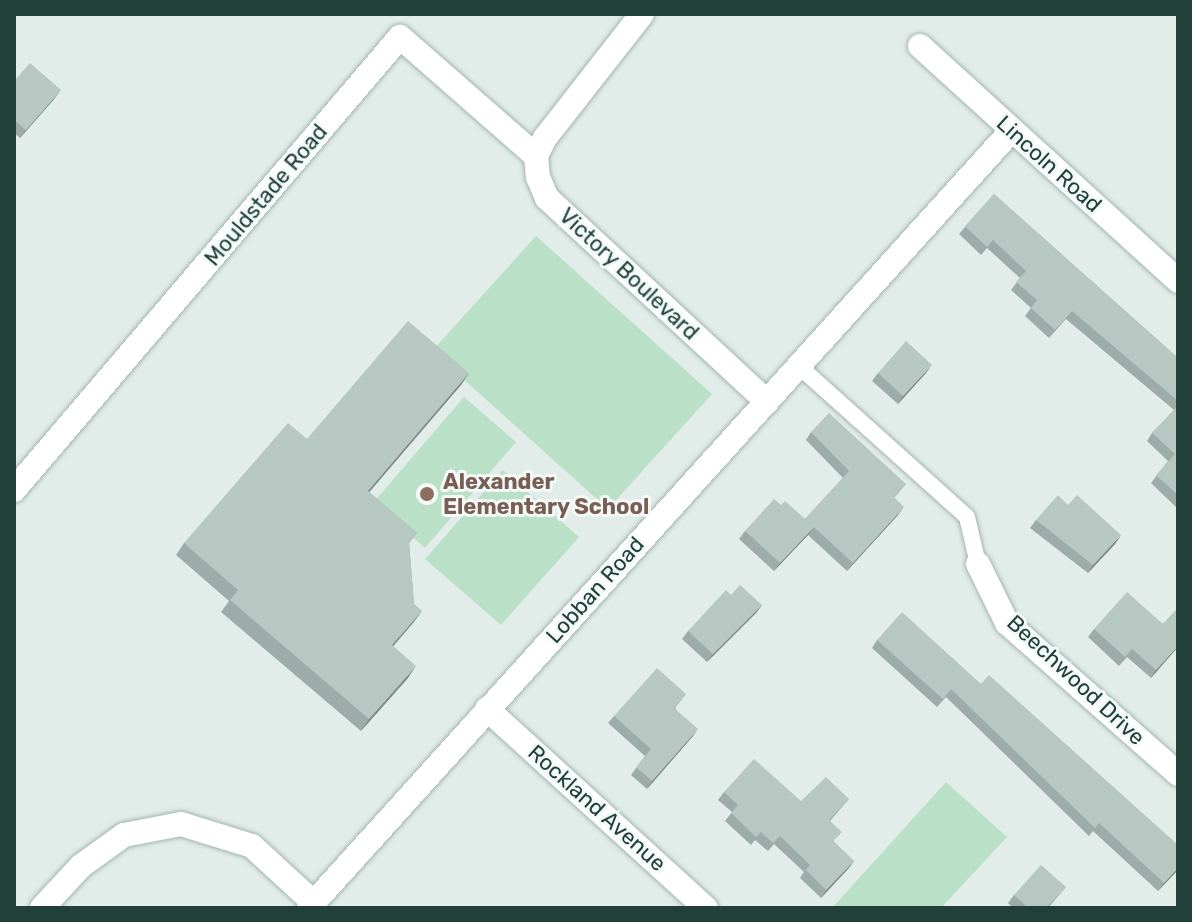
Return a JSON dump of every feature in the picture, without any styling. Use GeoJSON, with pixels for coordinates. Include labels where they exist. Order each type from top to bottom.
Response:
{"type":"FeatureCollection","features":[{"type":"Feature","properties":{"kind":"street"},"geometry":{"type":"LineString","coordinates":[[536,156],[642,14]]}},
{"type":"Feature","properties":{"kind":"street","name":"Mouldstade Road"},"geometry":{"type":"LineString","coordinates":[[14,490],[400,37],[536,156]]}},
{"type":"Feature","properties":{"kind":"street","name":"Lincoln Road"},"geometry":{"type":"LineString","coordinates":[[920,46],[1178,281]]}},
{"type":"Feature","properties":{"kind":"street","name":"Lobban Road"},"geometry":{"type":"LineString","coordinates":[[312,906],[1011,131]]}},
{"type":"Feature","properties":{"kind":"street","name":"Victory Boulevard"},"geometry":{"type":"LineString","coordinates":[[536,156],[547,198],[767,402]]}},
{"type":"Feature","properties":{"kind":"street","name":"Beechwood Drive"},"geometry":{"type":"LineString","coordinates":[[978,564],[1007,623],[1178,774]]}},
{"type":"Feature","properties":{"kind":"street","name":"Rockland Avenue"},"geometry":{"type":"LineString","coordinates":[[487,709],[706,908]]}},
{"type":"Feature","properties":{"kind":"street"},"geometry":{"type":"LineString","coordinates":[[42,908],[81,866],[124,835],[181,824],[252,846],[312,906]]}},
{"type":"Feature","properties":{"kind":"lane","name":"Beechwood Drive"},"geometry":{"type":"LineString","coordinates":[[800,367],[967,517],[978,564]]}},
{"type":"Feature","properties":{"kind":"green space"},"geometry":{"type":"Polygon","coordinates":[[[536,236],[712,394],[608,509],[432,351],[536,236]]]}},
{"type":"Feature","properties":{"kind":"green space"},"geometry":{"type":"Polygon","coordinates":[[[464,397],[516,442],[425,548],[373,503],[464,397]]]}},
{"type":"Feature","properties":{"kind":"green space"},"geometry":{"type":"Polygon","coordinates":[[[503,470],[579,537],[501,625],[425,559],[503,470]]]}},
{"type":"Feature","properties":{"kind":"green space"},"geometry":{"type":"Polygon","coordinates":[[[946,782],[1007,837],[941,908],[832,908],[946,782]]]}},
{"type":"Feature","properties":{"kind":"building"},"geometry":{"type":"Polygon","coordinates":[[[30,63],[61,90],[26,130],[14,120],[14,81],[30,63]]]}},
{"type":"Feature","properties":{"kind":"building"},"geometry":{"type":"Polygon","coordinates":[[[994,194],[1178,358],[1178,401],[1072,311],[1055,330],[1031,308],[1037,300],[1016,282],[1026,271],[993,240],[987,247],[965,226],[994,194]]]}},
{"type":"Feature","properties":{"kind":"building"},"geometry":{"type":"Polygon","coordinates":[[[408,321],[469,373],[368,491],[417,533],[409,542],[414,604],[422,611],[392,645],[416,666],[369,719],[230,600],[238,590],[184,543],[288,423],[307,439],[408,321]]]}},
{"type":"Feature","properties":{"kind":"building"},"geometry":{"type":"Polygon","coordinates":[[[906,341],[932,365],[903,396],[878,373],[906,341]]]}},
{"type":"Feature","properties":{"kind":"building"},"geometry":{"type":"Polygon","coordinates":[[[1178,406],[1178,495],[1156,475],[1175,454],[1152,433],[1178,406]]]}},
{"type":"Feature","properties":{"kind":"building"},"geometry":{"type":"Polygon","coordinates":[[[829,413],[906,484],[894,497],[904,507],[853,563],[805,519],[849,471],[811,432],[829,413]]]}},
{"type":"Feature","properties":{"kind":"building"},"geometry":{"type":"Polygon","coordinates":[[[1058,495],[1068,505],[1077,495],[1121,535],[1093,565],[1036,520],[1058,495]]]}},
{"type":"Feature","properties":{"kind":"building"},"geometry":{"type":"Polygon","coordinates":[[[774,499],[781,505],[785,501],[814,527],[780,563],[745,531],[774,499]]]}},
{"type":"Feature","properties":{"kind":"building"},"geometry":{"type":"Polygon","coordinates":[[[740,585],[762,605],[713,654],[688,631],[726,590],[731,595],[740,585]]]}},
{"type":"Feature","properties":{"kind":"building"},"geometry":{"type":"Polygon","coordinates":[[[1127,592],[1163,624],[1178,608],[1178,646],[1156,670],[1132,649],[1125,657],[1094,629],[1127,592]]]}},
{"type":"Feature","properties":{"kind":"building"},"geometry":{"type":"Polygon","coordinates":[[[902,612],[981,684],[989,675],[1178,845],[1178,868],[1164,883],[1099,823],[1095,828],[951,689],[943,699],[877,640],[902,612]]]}},
{"type":"Feature","properties":{"kind":"building"},"geometry":{"type":"Polygon","coordinates":[[[657,668],[686,694],[674,708],[698,729],[652,781],[636,767],[651,749],[614,716],[657,668]]]}},
{"type":"Feature","properties":{"kind":"building"},"geometry":{"type":"Polygon","coordinates":[[[754,759],[801,801],[826,777],[849,799],[829,820],[842,832],[833,841],[854,861],[826,890],[806,870],[810,865],[780,836],[773,843],[761,832],[756,837],[731,813],[738,805],[724,792],[754,759]]]}},
{"type":"Feature","properties":{"kind":"building"},"geometry":{"type":"Polygon","coordinates":[[[1041,865],[1066,887],[1046,908],[1028,908],[1014,895],[1041,865]]]}},
{"type":"Feature","properties":{"kind":"place","name":"Alexander Elementary School"},"geometry":{"type":"Point","coordinates":[427,494]}}]}
